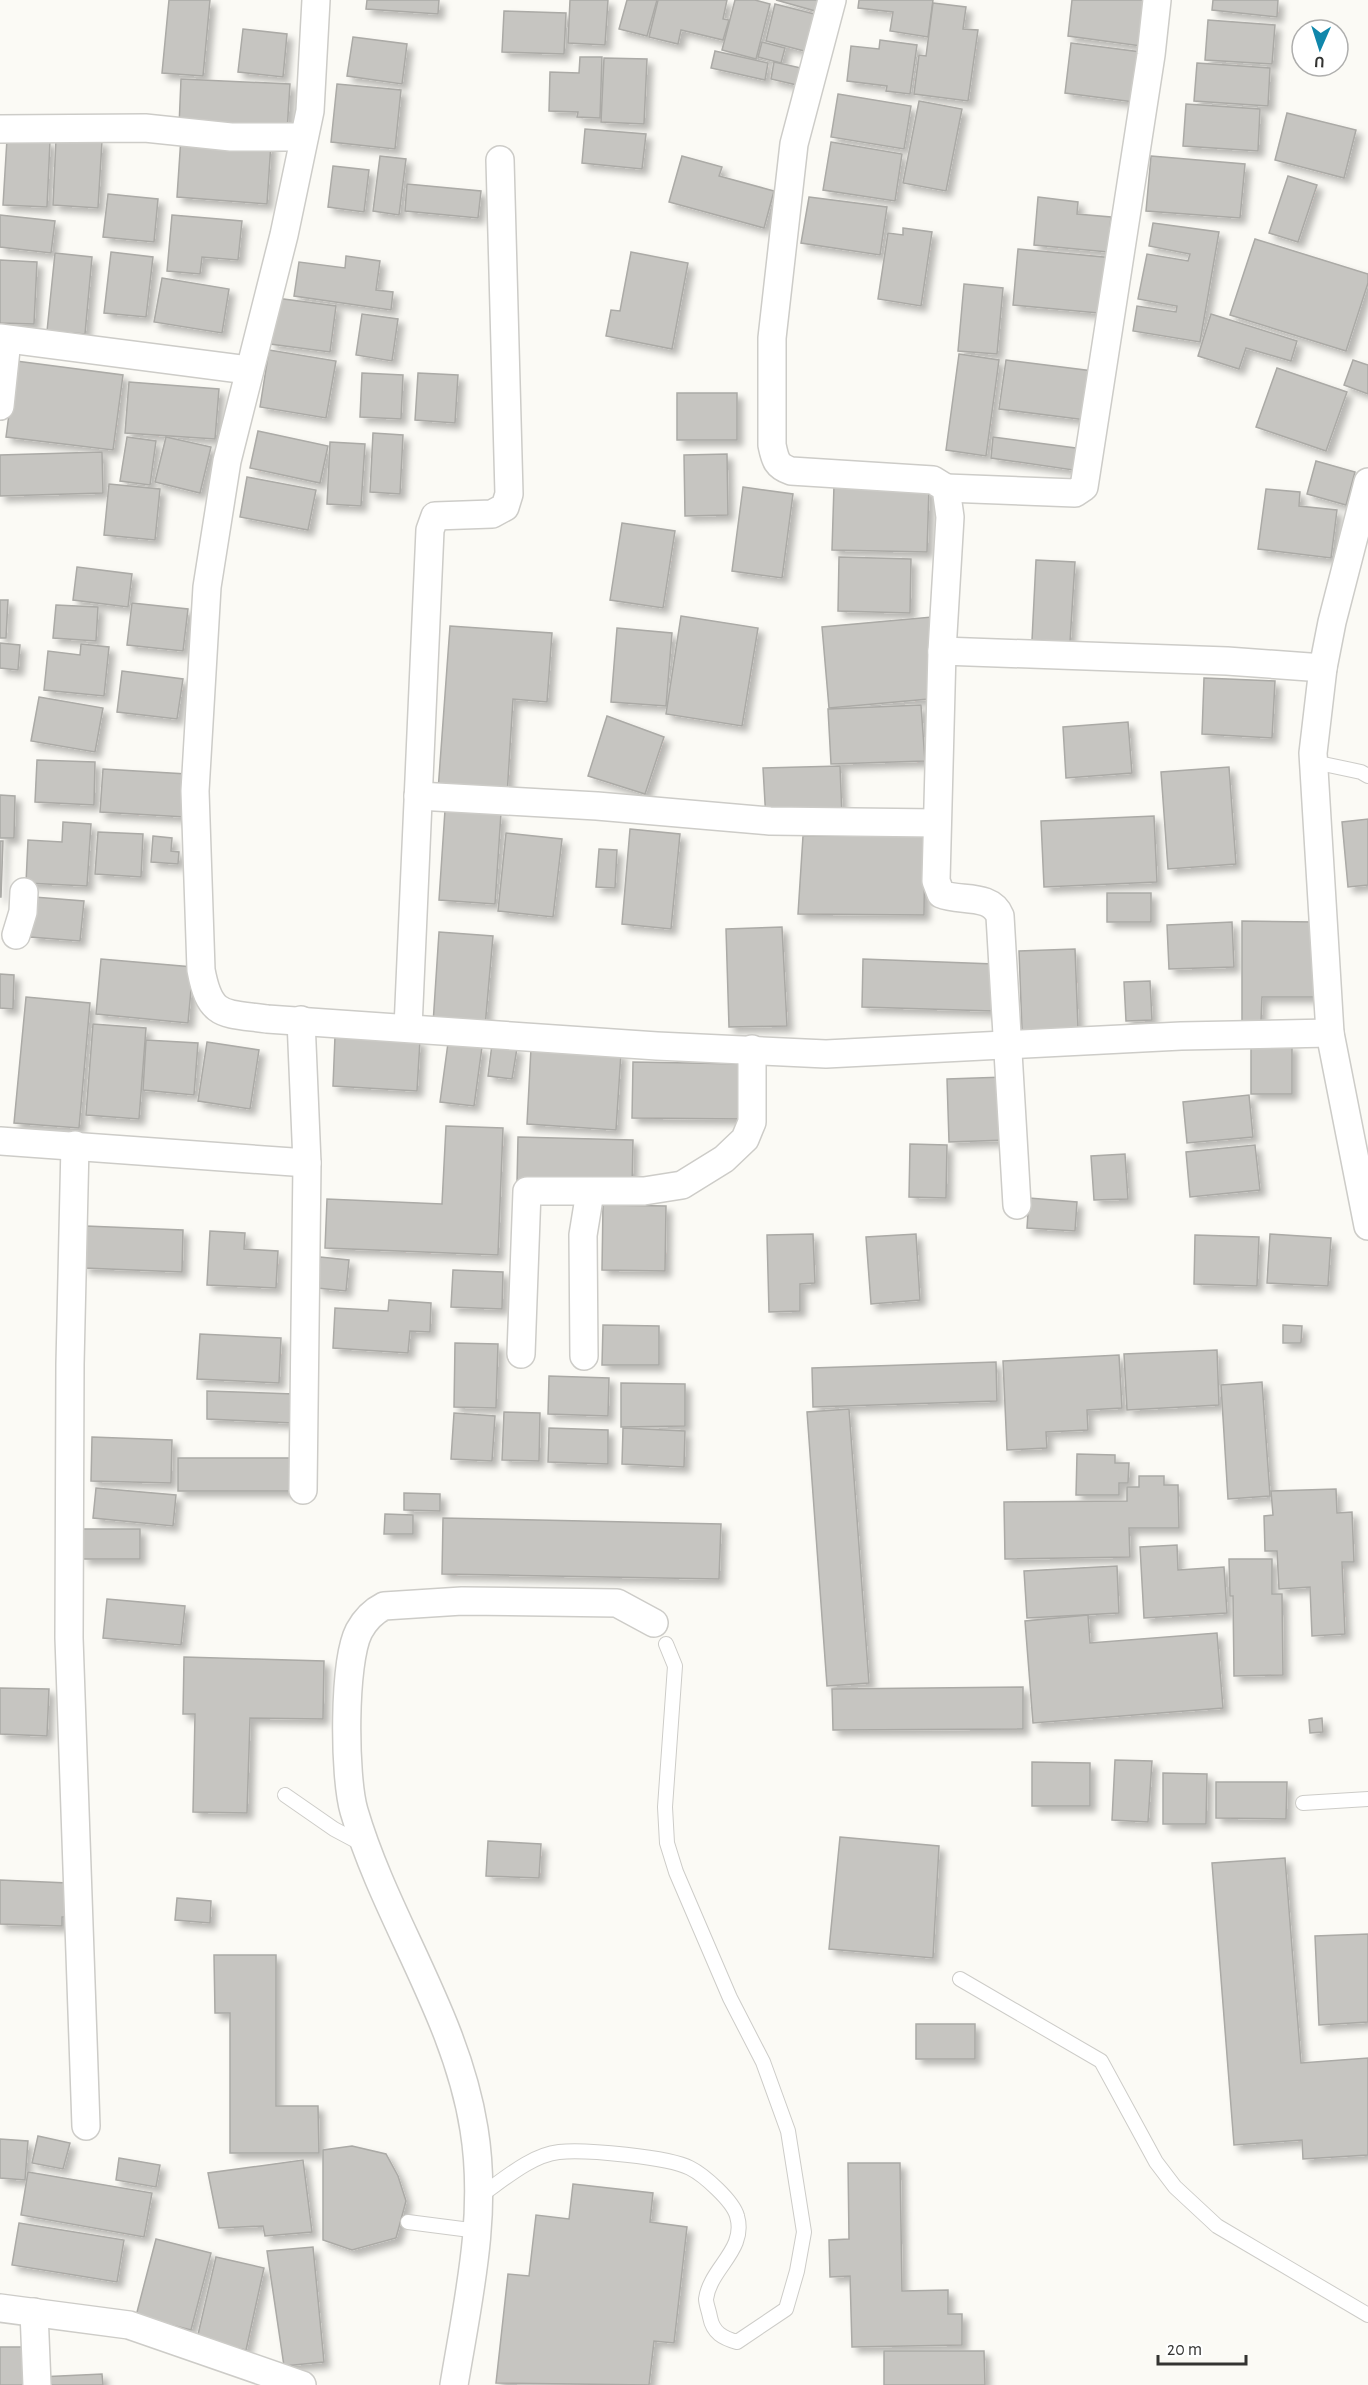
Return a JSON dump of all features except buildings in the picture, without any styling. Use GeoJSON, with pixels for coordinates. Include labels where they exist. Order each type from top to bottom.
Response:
{"type":"FeatureCollection","features":[{"type":"Feature","properties":{"kind":"street"},"geometry":{"type":"LineString","coordinates":[[316,0],[310,111],[284,235],[248,370],[227,461],[207,587],[195,790],[201,970],[206,996],[216,1008],[233,1014],[267,1020],[302,1020],[657,1046],[813,1053],[1181,1036],[1330,1033]]}},
{"type":"Feature","properties":{"kind":"street"},"geometry":{"type":"LineString","coordinates":[[832,0],[794,144],[772,338],[772,444],[775,460],[781,468],[806,474],[933,480],[946,489],[1075,493],[1084,487],[1151,55],[1157,0]]}},
{"type":"Feature","properties":{"kind":"street"},"geometry":{"type":"LineString","coordinates":[[0,129],[145,128],[231,137],[304,137]]}},
{"type":"Feature","properties":{"kind":"street"},"geometry":{"type":"LineString","coordinates":[[408,1028],[430,530],[435,516],[492,514],[505,507],[509,494],[500,160]]}},
{"type":"Feature","properties":{"kind":"street"},"geometry":{"type":"LineString","coordinates":[[0,406],[3,339],[248,370]]}},
{"type":"Feature","properties":{"kind":"street"},"geometry":{"type":"LineString","coordinates":[[1368,482],[1356,519],[1323,668],[1314,762],[1330,1033],[1368,1226]]}},
{"type":"Feature","properties":{"kind":"street"},"geometry":{"type":"LineString","coordinates":[[946,489],[950,517],[942,651],[936,881],[941,894],[952,899],[986,901],[996,906],[1000,916],[1017,1205]]}},
{"type":"Feature","properties":{"kind":"street"},"geometry":{"type":"LineString","coordinates":[[942,651],[1227,661],[1323,668]]}},
{"type":"Feature","properties":{"kind":"street"},"geometry":{"type":"LineString","coordinates":[[418,796],[597,806],[770,821],[938,823]]}},
{"type":"Feature","properties":{"kind":"street"},"geometry":{"type":"LineString","coordinates":[[13,935],[23,912],[24,892]]}},
{"type":"Feature","properties":{"kind":"street"},"geometry":{"type":"LineString","coordinates":[[302,1020],[307,1163],[303,1490]]}},
{"type":"Feature","properties":{"kind":"street"},"geometry":{"type":"LineString","coordinates":[[520,1354],[527,1191],[644,1191],[682,1185],[724,1159],[745,1139],[752,1122],[752,1049]]}},
{"type":"Feature","properties":{"kind":"street"},"geometry":{"type":"LineString","coordinates":[[0,1141],[307,1163]]}},
{"type":"Feature","properties":{"kind":"street"},"geometry":{"type":"LineString","coordinates":[[75,1145],[70,1364],[69,1638],[86,2126]]}},
{"type":"Feature","properties":{"kind":"street"},"geometry":{"type":"LineString","coordinates":[[584,1356],[583,1235],[590,1192]]}},
{"type":"Feature","properties":{"kind":"street"},"geometry":{"type":"LineString","coordinates":[[454,2385],[478,2231],[480,2196],[474,2128],[458,2062],[353,1809],[349,1759],[349,1676],[358,1633],[373,1612],[384,1606],[462,1601],[617,1604],[660,1633]]}},
{"type":"Feature","properties":{"kind":"street"},"geometry":{"type":"LineString","coordinates":[[0,2308],[129,2325],[302,2385]]}},
{"type":"Feature","properties":{"kind":"street"},"geometry":{"type":"LineString","coordinates":[[34,2312],[37,2385]]}},
{"type":"Feature","properties":{"kind":"lane"},"geometry":{"type":"LineString","coordinates":[[1314,762],[1361,772],[1368,776]]}},
{"type":"Feature","properties":{"kind":"lane"},"geometry":{"type":"LineString","coordinates":[[480,2196],[526,2164],[558,2152],[649,2157],[690,2168],[725,2197],[737,2215],[739,2236],[727,2261],[712,2281],[706,2300],[711,2324],[722,2338],[737,2342],[786,2309],[797,2271],[804,2232],[788,2132],[763,2062],[730,1998],[676,1872],[667,1843],[665,1807],[675,1666],[660,1633]]}},
{"type":"Feature","properties":{"kind":"lane"},"geometry":{"type":"LineString","coordinates":[[285,1794],[334,1830],[366,1845]]}},
{"type":"Feature","properties":{"kind":"lane"},"geometry":{"type":"LineString","coordinates":[[1303,1803],[1368,1799]]}},
{"type":"Feature","properties":{"kind":"lane"},"geometry":{"type":"LineString","coordinates":[[960,1978],[1101,2061],[1156,2162],[1175,2187],[1216,2226],[1368,2315]]}},
{"type":"Feature","properties":{"kind":"lane"},"geometry":{"type":"LineString","coordinates":[[408,2222],[478,2231]]}}]}
